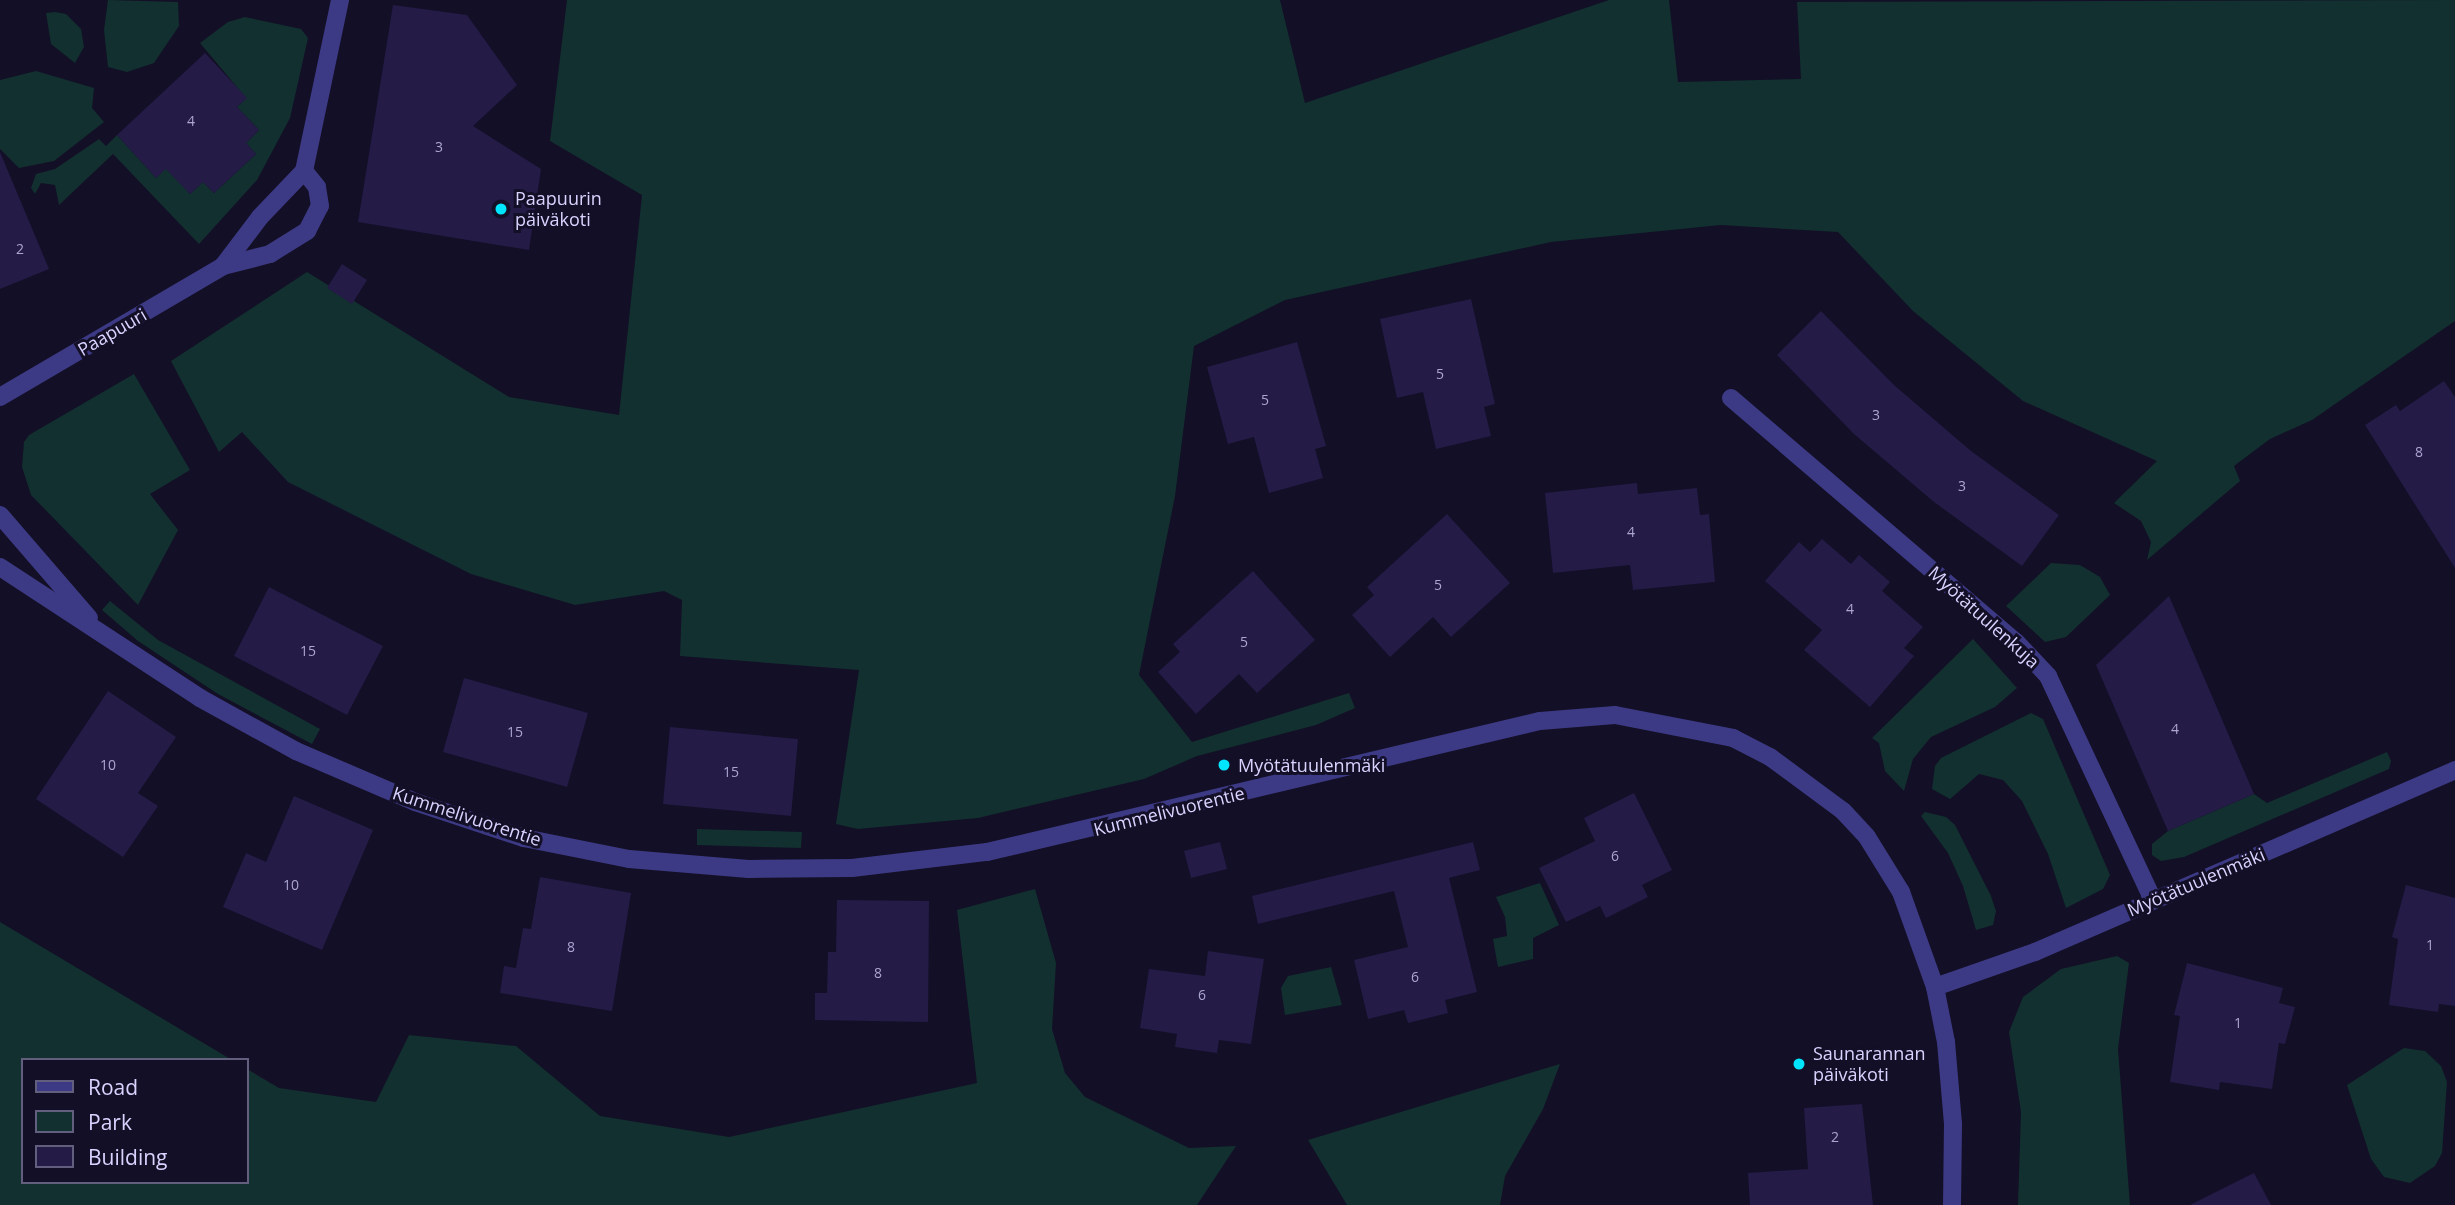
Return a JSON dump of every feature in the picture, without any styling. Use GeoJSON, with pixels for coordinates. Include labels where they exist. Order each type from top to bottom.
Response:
{"type":"FeatureCollection","features":[{"type":"Feature","properties":{"kind":"street","name":"Paapuuri"},"geometry":{"type":"LineString","coordinates":[[223,265],[303,171],[340,0]]}},
{"type":"Feature","properties":{"kind":"street","name":"Paapuuri"},"geometry":{"type":"LineString","coordinates":[[0,397],[223,265],[270,254],[315,222],[320,206],[317,187],[303,171]]}},
{"type":"Feature","properties":{"kind":"street","name":"Myötätuulenkuja"},"geometry":{"type":"LineString","coordinates":[[1731,398],[2016,642],[2048,676],[2153,900]]}},
{"type":"Feature","properties":{"kind":"street","name":"Kummelivuorentie"},"geometry":{"type":"LineString","coordinates":[[0,514],[98,629]]}},
{"type":"Feature","properties":{"kind":"street","name":"Kummelivuorentie"},"geometry":{"type":"LineString","coordinates":[[0,567],[200,698],[284,744],[415,802],[524,838],[603,854],[748,869],[852,868],[987,852],[1540,721],[1615,716],[1673,723],[1733,738],[1770,757],[1843,811],[1867,837],[1901,892],[1935,987],[1946,1042],[1952,1111],[1952,1205]]}},
{"type":"Feature","properties":{"kind":"street","name":"Myötätuulenmäki"},"geometry":{"type":"LineString","coordinates":[[1935,987],[2035,952],[2455,770]]}},
{"type":"Feature","properties":{"kind":"green space"},"geometry":{"type":"Polygon","coordinates":[[[108,0],[178,2],[179,26],[154,63],[127,72],[108,67],[104,30],[108,0]]]}},
{"type":"Feature","properties":{"kind":"green space"},"geometry":{"type":"Polygon","coordinates":[[[567,0],[1280,0],[1305,103],[1609,0],[1669,0],[1678,82],[1801,79],[1797,2],[2455,0],[2455,321],[2312,420],[2270,439],[2234,466],[2240,481],[2147,560],[2151,542],[2141,521],[2114,503],[2157,461],[2023,401],[1913,311],[1838,232],[1721,225],[1551,242],[1285,300],[1194,346],[1175,496],[1139,675],[1192,742],[1349,693],[1355,708],[1316,725],[1197,756],[1144,779],[978,818],[858,829],[836,824],[859,670],[680,656],[682,600],[664,591],[575,605],[471,574],[288,482],[242,432],[219,452],[171,361],[307,272],[509,397],[619,415],[642,195],[550,141],[567,0]]]}},
{"type":"Feature","properties":{"kind":"green space"},"geometry":{"type":"Polygon","coordinates":[[[46,13],[66,14],[81,29],[84,47],[75,63],[51,44],[46,13]]]}},
{"type":"Feature","properties":{"kind":"green space"},"geometry":{"type":"Polygon","coordinates":[[[245,17],[301,29],[308,38],[290,118],[257,180],[199,244],[113,154],[59,205],[55,185],[41,183],[35,194],[31,188],[36,174],[55,169],[99,139],[106,146],[117,135],[156,178],[166,168],[190,194],[203,182],[214,193],[256,154],[246,143],[259,130],[237,107],[246,98],[200,43],[228,22],[245,17]]]}},
{"type":"Feature","properties":{"kind":"green space"},"geometry":{"type":"Polygon","coordinates":[[[36,71],[94,88],[92,108],[104,122],[54,161],[19,168],[0,149],[0,80],[36,71]]]}},
{"type":"Feature","properties":{"kind":"green space"},"geometry":{"type":"Polygon","coordinates":[[[134,374],[190,470],[150,494],[178,530],[138,605],[31,495],[22,467],[24,442],[29,435],[134,374]]]}},
{"type":"Feature","properties":{"kind":"green space"},"geometry":{"type":"Polygon","coordinates":[[[2051,563],[2080,565],[2100,577],[2110,595],[2066,637],[2045,642],[2006,606],[2051,563]]]}},
{"type":"Feature","properties":{"kind":"green space"},"geometry":{"type":"Polygon","coordinates":[[[110,601],[158,640],[320,729],[312,744],[218,694],[138,641],[102,610],[110,601]]]}},
{"type":"Feature","properties":{"kind":"green space"},"geometry":{"type":"Polygon","coordinates":[[[1973,639],[2017,688],[1995,707],[1931,737],[1913,759],[1904,791],[1885,771],[1879,743],[1872,738],[1973,639]]]}},
{"type":"Feature","properties":{"kind":"green space"},"geometry":{"type":"Polygon","coordinates":[[[2031,713],[2043,719],[2110,875],[2103,889],[2066,908],[2048,854],[2022,801],[2003,780],[1979,774],[1950,799],[1932,789],[1935,766],[1941,758],[2031,713]]]}},
{"type":"Feature","properties":{"kind":"green space"},"geometry":{"type":"Polygon","coordinates":[[[2387,752],[2391,761],[2389,769],[2184,857],[2161,861],[2152,855],[2152,844],[2168,831],[2254,794],[2267,803],[2387,752]]]}},
{"type":"Feature","properties":{"kind":"green space"},"geometry":{"type":"Polygon","coordinates":[[[1925,812],[1946,817],[1955,825],[1991,896],[1996,911],[1993,925],[1976,930],[1963,886],[1948,853],[1921,816],[1925,812]]]}},
{"type":"Feature","properties":{"kind":"green space"},"geometry":{"type":"Polygon","coordinates":[[[697,829],[802,832],[801,848],[697,845],[697,829]]]}},
{"type":"Feature","properties":{"kind":"green space"},"geometry":{"type":"Polygon","coordinates":[[[1540,883],[1559,925],[1533,938],[1533,959],[1498,967],[1493,939],[1507,936],[1505,917],[1496,897],[1540,883]]]}},
{"type":"Feature","properties":{"kind":"green space"},"geometry":{"type":"Polygon","coordinates":[[[1035,889],[1056,963],[1052,1029],[1065,1073],[1085,1097],[1189,1148],[1236,1146],[1197,1205],[0,1205],[0,922],[229,1058],[21,1058],[21,1184],[248,1184],[248,1070],[279,1088],[376,1102],[409,1035],[516,1046],[600,1116],[729,1137],[977,1083],[957,910],[1035,889]]]}},
{"type":"Feature","properties":{"kind":"green space"},"geometry":{"type":"Polygon","coordinates":[[[2117,956],[2129,963],[2118,1049],[2130,1205],[2018,1205],[2021,1112],[2009,1032],[2023,997],[2061,969],[2117,956]]]}},
{"type":"Feature","properties":{"kind":"green space"},"geometry":{"type":"Polygon","coordinates":[[[1331,967],[1342,1005],[1285,1015],[1281,988],[1288,976],[1331,967]]]}},
{"type":"Feature","properties":{"kind":"green space"},"geometry":{"type":"Polygon","coordinates":[[[2404,1048],[2425,1051],[2441,1066],[2447,1082],[2442,1153],[2435,1166],[2410,1183],[2384,1177],[2371,1159],[2347,1085],[2404,1048]]]}},
{"type":"Feature","properties":{"kind":"green space"},"geometry":{"type":"Polygon","coordinates":[[[1560,1064],[1543,1109],[1505,1176],[1500,1205],[1347,1205],[1308,1140],[1560,1064]]]}},
{"type":"Feature","properties":{"kind":"building"},"geometry":{"type":"Polygon","coordinates":[[[393,5],[467,15],[517,85],[473,126],[541,169],[529,250],[358,222],[393,5]]]}},
{"type":"Feature","properties":{"kind":"building"},"geometry":{"type":"Polygon","coordinates":[[[205,53],[247,98],[237,107],[259,130],[246,143],[256,154],[214,193],[203,182],[190,194],[166,169],[156,178],[117,135],[205,53]]]}},
{"type":"Feature","properties":{"kind":"building"},"geometry":{"type":"Polygon","coordinates":[[[0,152],[49,269],[0,289],[0,152]]]}},
{"type":"Feature","properties":{"kind":"building"},"geometry":{"type":"Polygon","coordinates":[[[342,264],[367,280],[352,304],[327,288],[342,264]]]}},
{"type":"Feature","properties":{"kind":"building"},"geometry":{"type":"Polygon","coordinates":[[[1471,299],[1495,404],[1484,407],[1491,436],[1436,449],[1423,392],[1397,398],[1380,319],[1471,299]]]}},
{"type":"Feature","properties":{"kind":"building"},"geometry":{"type":"Polygon","coordinates":[[[1821,311],[1894,385],[1971,451],[2059,515],[2022,566],[1934,502],[1854,434],[1777,355],[1821,311]]]}},
{"type":"Feature","properties":{"kind":"building"},"geometry":{"type":"Polygon","coordinates":[[[1297,342],[1326,446],[1315,449],[1323,478],[1269,493],[1254,437],[1228,444],[1207,367],[1297,342]]]}},
{"type":"Feature","properties":{"kind":"building"},"geometry":{"type":"Polygon","coordinates":[[[2444,381],[2455,397],[2455,568],[2365,425],[2396,405],[2400,411],[2444,381]]]}},
{"type":"Feature","properties":{"kind":"building"},"geometry":{"type":"Polygon","coordinates":[[[1637,483],[1638,494],[1697,488],[1700,515],[1709,514],[1715,582],[1633,590],[1630,565],[1553,573],[1545,493],[1637,483]]]}},
{"type":"Feature","properties":{"kind":"building"},"geometry":{"type":"Polygon","coordinates":[[[1447,514],[1510,583],[1451,637],[1433,617],[1390,657],[1352,615],[1374,595],[1367,587],[1447,514]]]}},
{"type":"Feature","properties":{"kind":"building"},"geometry":{"type":"Polygon","coordinates":[[[1822,539],[1851,564],[1859,555],[1890,582],[1882,591],[1923,627],[1904,648],[1914,656],[1870,707],[1804,650],[1822,630],[1765,581],[1799,542],[1810,552],[1822,539]]]}},
{"type":"Feature","properties":{"kind":"building"},"geometry":{"type":"Polygon","coordinates":[[[1253,571],[1315,640],[1257,693],[1239,674],[1196,714],[1158,672],[1180,652],[1173,644],[1253,571]]]}},
{"type":"Feature","properties":{"kind":"building"},"geometry":{"type":"Polygon","coordinates":[[[269,587],[383,646],[347,715],[234,656],[269,587]]]}},
{"type":"Feature","properties":{"kind":"building"},"geometry":{"type":"Polygon","coordinates":[[[2169,596],[2254,794],[2168,831],[2096,665],[2169,596]]]}},
{"type":"Feature","properties":{"kind":"building"},"geometry":{"type":"Polygon","coordinates":[[[464,678],[588,713],[567,787],[443,752],[464,678]]]}},
{"type":"Feature","properties":{"kind":"building"},"geometry":{"type":"Polygon","coordinates":[[[108,691],[176,737],[138,793],[158,806],[123,857],[36,799],[108,691]]]}},
{"type":"Feature","properties":{"kind":"building"},"geometry":{"type":"Polygon","coordinates":[[[670,727],[798,739],[791,816],[663,804],[670,727]]]}},
{"type":"Feature","properties":{"kind":"building"},"geometry":{"type":"Polygon","coordinates":[[[1634,793],[1672,870],[1642,885],[1648,897],[1606,918],[1600,906],[1566,922],[1539,868],[1595,841],[1584,818],[1634,793]]]}},
{"type":"Feature","properties":{"kind":"building"},"geometry":{"type":"Polygon","coordinates":[[[294,796],[373,830],[322,950],[223,907],[246,853],[266,862],[294,796]]]}},
{"type":"Feature","properties":{"kind":"building"},"geometry":{"type":"Polygon","coordinates":[[[1220,842],[1227,869],[1191,878],[1184,851],[1220,842]]]}},
{"type":"Feature","properties":{"kind":"building"},"geometry":{"type":"Polygon","coordinates":[[[1473,842],[1480,870],[1449,878],[1477,992],[1445,1000],[1448,1013],[1408,1023],[1404,1010],[1368,1019],[1354,960],[1408,947],[1394,891],[1258,924],[1252,896],[1473,842]]]}},
{"type":"Feature","properties":{"kind":"building"},"geometry":{"type":"Polygon","coordinates":[[[540,877],[631,893],[612,1011],[500,993],[504,966],[516,968],[523,928],[531,929],[540,877]]]}},
{"type":"Feature","properties":{"kind":"building"},"geometry":{"type":"Polygon","coordinates":[[[2406,885],[2455,898],[2455,1006],[2439,1004],[2438,1012],[2389,1005],[2398,939],[2392,937],[2406,885]]]}},
{"type":"Feature","properties":{"kind":"building"},"geometry":{"type":"Polygon","coordinates":[[[837,900],[929,901],[928,1022],[815,1020],[815,993],[827,993],[828,952],[836,952],[837,900]]]}},
{"type":"Feature","properties":{"kind":"building"},"geometry":{"type":"Polygon","coordinates":[[[1208,951],[1264,959],[1251,1044],[1219,1040],[1217,1053],[1175,1047],[1177,1034],[1140,1028],[1149,969],[1205,976],[1208,951]]]}},
{"type":"Feature","properties":{"kind":"building"},"geometry":{"type":"Polygon","coordinates":[[[2187,963],[2283,988],[2279,1003],[2295,1007],[2285,1044],[2279,1043],[2272,1089],[2220,1082],[2219,1090],[2170,1082],[2180,1016],[2174,1015],[2187,963]]]}},
{"type":"Feature","properties":{"kind":"building"},"geometry":{"type":"Polygon","coordinates":[[[1862,1104],[1873,1205],[1750,1205],[1748,1173],[1808,1169],[1804,1108],[1862,1104]]]}},
{"type":"Feature","properties":{"kind":"building"},"geometry":{"type":"Polygon","coordinates":[[[2254,1173],[2271,1205],[2190,1205],[2254,1173]]]}},
{"type":"Feature","properties":{"kind":"place","name":"Paapuurin päiväkoti"},"geometry":{"type":"Point","coordinates":[501,209]}},
{"type":"Feature","properties":{"kind":"place","name":"Myötätuulenmäki"},"geometry":{"type":"Point","coordinates":[1224,765]}},
{"type":"Feature","properties":{"kind":"place","name":"Saunarannan päiväkoti"},"geometry":{"type":"Point","coordinates":[1799,1064]}}]}
